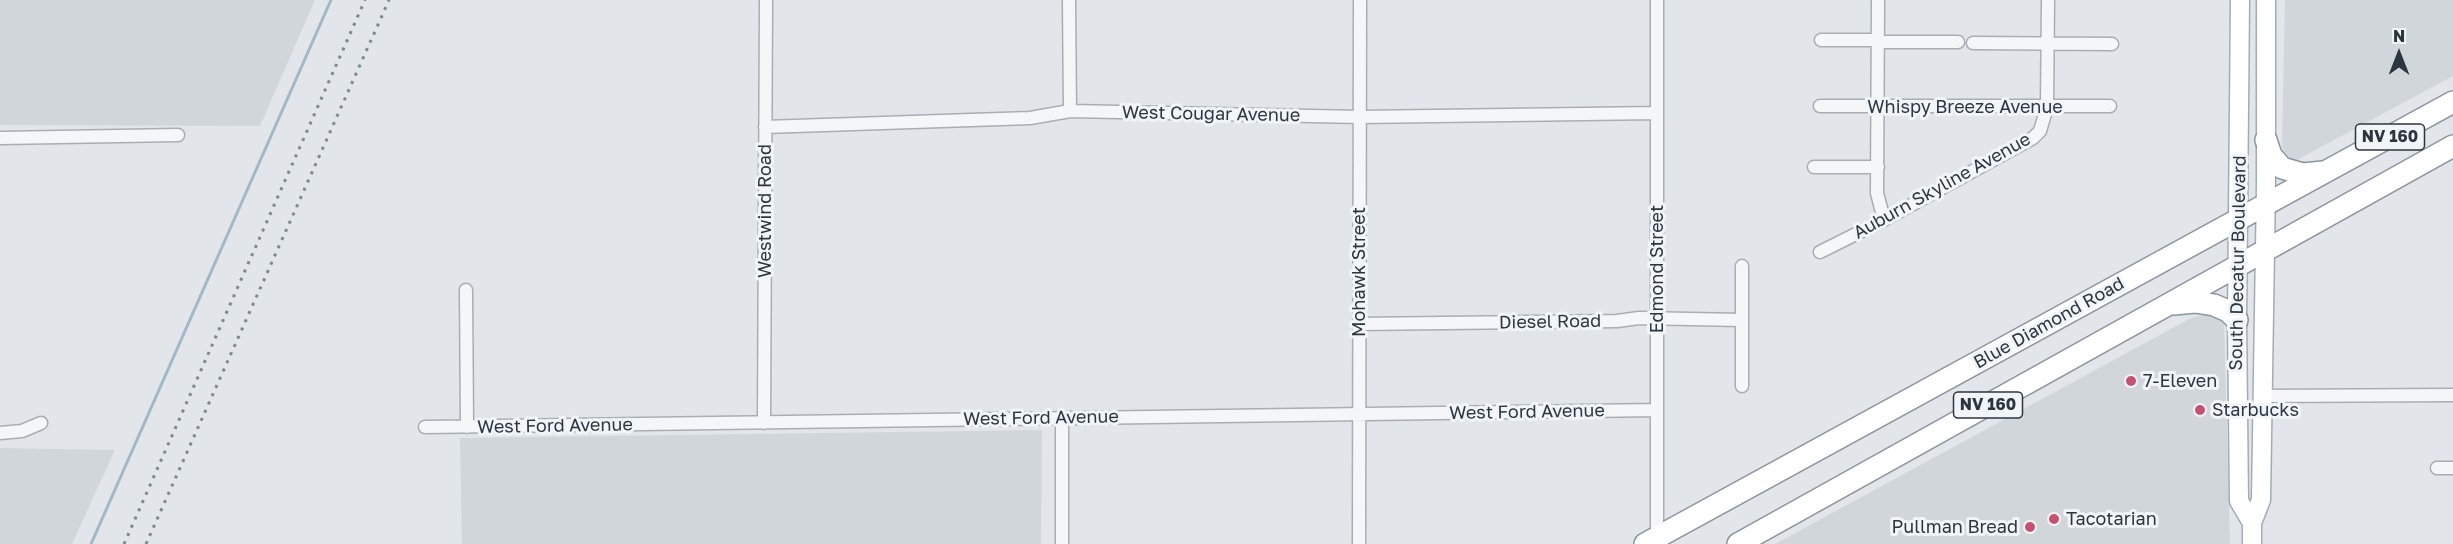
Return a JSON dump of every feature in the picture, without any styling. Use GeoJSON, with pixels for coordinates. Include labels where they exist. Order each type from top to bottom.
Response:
{"type":"FeatureCollection","features":[{"type":"Feature","properties":{"kind":"highway","name":"Blue Diamond Road"},"geometry":{"type":"LineString","coordinates":[[1651,541],[2453,102]]}},
{"type":"Feature","properties":{"kind":"highway"},"geometry":{"type":"LineString","coordinates":[[2266,140],[2276,162],[2282,168],[2302,174],[2327,171]]}},
{"type":"Feature","properties":{"kind":"highway","name":"NV 160"},"geometry":{"type":"LineString","coordinates":[[1738,544],[2453,146]]}},
{"type":"Feature","properties":{"kind":"highway"},"geometry":{"type":"LineString","coordinates":[[2170,304],[2195,302],[2214,304],[2228,311],[2237,321]]}},
{"type":"Feature","properties":{"kind":"main road","name":"South Decatur Boulevard"},"geometry":{"type":"LineString","coordinates":[[2240,0],[2237,321],[2239,501],[2252,523]]}},
{"type":"Feature","properties":{"kind":"main road","name":"South Decatur Boulevard"},"geometry":{"type":"LineString","coordinates":[[2252,544],[2252,523],[2261,500],[2266,0]]}},
{"type":"Feature","properties":{"kind":"street","name":"Westwind Road"},"geometry":{"type":"LineString","coordinates":[[764,423],[766,0]]}},
{"type":"Feature","properties":{"kind":"street"},"geometry":{"type":"LineString","coordinates":[[1069,0],[1070,111]]}},
{"type":"Feature","properties":{"kind":"street","name":"Mohawk Street"},"geometry":{"type":"LineString","coordinates":[[1359,544],[1360,0]]}},
{"type":"Feature","properties":{"kind":"street","name":"Edmond Street"},"geometry":{"type":"LineString","coordinates":[[1651,541],[1657,410],[1658,0]]}},
{"type":"Feature","properties":{"kind":"street"},"geometry":{"type":"LineString","coordinates":[[1878,0],[1878,193],[1884,220]]}},
{"type":"Feature","properties":{"kind":"street"},"geometry":{"type":"LineString","coordinates":[[2048,0],[2048,107]]}},
{"type":"Feature","properties":{"kind":"street"},"geometry":{"type":"LineString","coordinates":[[1821,40],[1958,42]]}},
{"type":"Feature","properties":{"kind":"street"},"geometry":{"type":"LineString","coordinates":[[1973,43],[2112,44]]}},
{"type":"Feature","properties":{"kind":"street","name":"Whispy Breeze Avenue"},"geometry":{"type":"LineString","coordinates":[[1820,106],[2110,106]]}},
{"type":"Feature","properties":{"kind":"street","name":"Auburn Skyline Avenue"},"geometry":{"type":"LineString","coordinates":[[1820,252],[1884,220],[2033,138],[2040,131],[2048,107]]}},
{"type":"Feature","properties":{"kind":"street","name":"West Cougar Avenue"},"geometry":{"type":"LineString","coordinates":[[765,127],[1029,118],[1070,111],[1360,117],[1657,113]]}},
{"type":"Feature","properties":{"kind":"street"},"geometry":{"type":"LineString","coordinates":[[0,138],[178,135]]}},
{"type":"Feature","properties":{"kind":"street"},"geometry":{"type":"LineString","coordinates":[[1814,167],[1878,167]]}},
{"type":"Feature","properties":{"kind":"street"},"geometry":{"type":"LineString","coordinates":[[1742,266],[1742,386]]}},
{"type":"Feature","properties":{"kind":"street"},"geometry":{"type":"LineString","coordinates":[[466,290],[467,427]]}},
{"type":"Feature","properties":{"kind":"street","name":"Diesel Road"},"geometry":{"type":"LineString","coordinates":[[1359,324],[1742,320]]}},
{"type":"Feature","properties":{"kind":"street"},"geometry":{"type":"LineString","coordinates":[[2262,396],[2453,395]]}},
{"type":"Feature","properties":{"kind":"street","name":"West Ford Avenue"},"geometry":{"type":"LineString","coordinates":[[425,427],[1657,410]]}},
{"type":"Feature","properties":{"kind":"street"},"geometry":{"type":"LineString","coordinates":[[1062,418],[1062,544]]}},
{"type":"Feature","properties":{"kind":"street"},"geometry":{"type":"LineString","coordinates":[[0,433],[22,431],[41,423]]}},
{"type":"Feature","properties":{"kind":"street"},"geometry":{"type":"LineString","coordinates":[[2437,468],[2453,468]]}},
{"type":"Feature","properties":{"kind":"shaded area"},"geometry":{"type":"Polygon","coordinates":[[[0,0],[315,0],[260,126],[0,125],[0,0]]]}},
{"type":"Feature","properties":{"kind":"shaded area"},"geometry":{"type":"Polygon","coordinates":[[[2285,0],[2453,0],[2453,76],[2293,162],[2282,148],[2285,0]]]}},
{"type":"Feature","properties":{"kind":"shaded area"},"geometry":{"type":"Polygon","coordinates":[[[2209,314],[2224,322],[2230,544],[1775,544],[2191,318],[2209,314]]]}},
{"type":"Feature","properties":{"kind":"shaded area"},"geometry":{"type":"Polygon","coordinates":[[[1042,430],[1041,544],[462,544],[460,438],[1042,430]]]}},
{"type":"Feature","properties":{"kind":"shaded area"},"geometry":{"type":"Polygon","coordinates":[[[0,448],[115,450],[72,544],[0,544],[0,448]]]}},
{"type":"Feature","properties":{"kind":"waterway"},"geometry":{"type":"LineString","coordinates":[[91,544],[331,0]]}},
{"type":"Feature","properties":{"kind":"railway"},"geometry":{"type":"LineString","coordinates":[[124,544],[365,0]]}},
{"type":"Feature","properties":{"kind":"railway"},"geometry":{"type":"LineString","coordinates":[[146,544],[389,0]]}},
{"type":"Feature","properties":{"kind":"place","name":"7-Eleven"},"geometry":{"type":"Point","coordinates":[2131,381]}},
{"type":"Feature","properties":{"kind":"place","name":"Starbucks"},"geometry":{"type":"Point","coordinates":[2200,410]}},
{"type":"Feature","properties":{"kind":"place","name":"Tacotarian"},"geometry":{"type":"Point","coordinates":[2054,519]}},
{"type":"Feature","properties":{"kind":"place","name":"Pullman Bread"},"geometry":{"type":"Point","coordinates":[2030,527]}}]}
